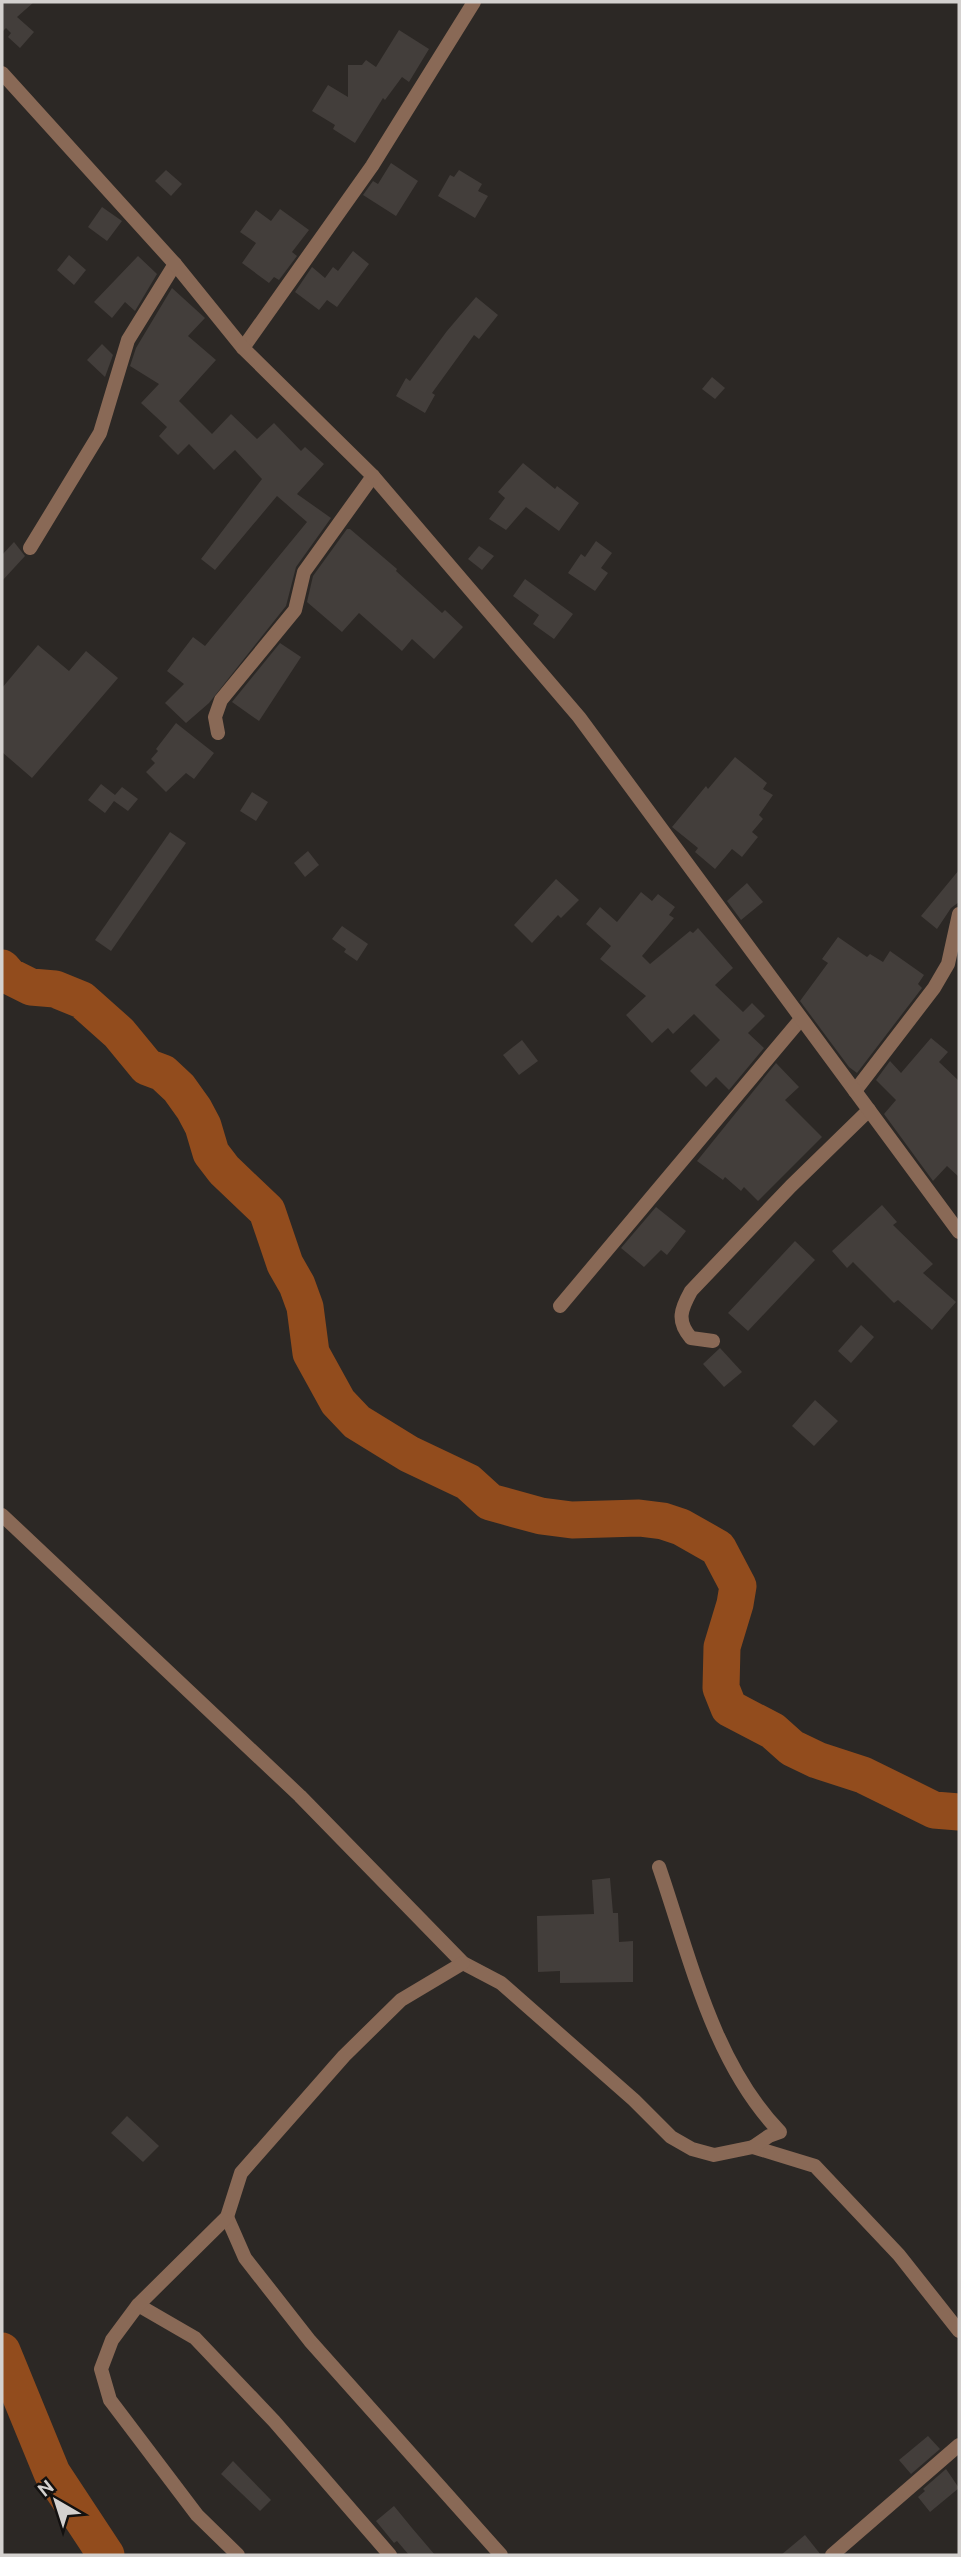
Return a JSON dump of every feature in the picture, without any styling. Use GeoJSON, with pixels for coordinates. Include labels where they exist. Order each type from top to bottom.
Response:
{"type":"FeatureCollection","features":[{"type":"Feature","properties":{"kind":"street"},"geometry":{"type":"LineString","coordinates":[[243,348],[372,166],[474,2]]}},
{"type":"Feature","properties":{"kind":"street"},"geometry":{"type":"LineString","coordinates":[[2,73],[175,264],[243,348],[373,476],[579,717],[959,1232]]}},
{"type":"Feature","properties":{"kind":"street"},"geometry":{"type":"LineString","coordinates":[[30,548],[100,433],[128,340],[175,264]]}},
{"type":"Feature","properties":{"kind":"street"},"geometry":{"type":"LineString","coordinates":[[218,733],[215,717],[221,700],[295,610],[304,572],[373,476]]}},
{"type":"Feature","properties":{"kind":"street"},"geometry":{"type":"LineString","coordinates":[[855,1091],[934,988],[947,964],[959,914]]}},
{"type":"Feature","properties":{"kind":"street"},"geometry":{"type":"LineString","coordinates":[[560,1306],[801,1019]]}},
{"type":"Feature","properties":{"kind":"street"},"geometry":{"type":"LineString","coordinates":[[713,1341],[691,1338],[680,1321],[681,1310],[691,1291],[791,1186],[869,1110]]}},
{"type":"Feature","properties":{"kind":"street"},"geometry":{"type":"LineString","coordinates":[[2,1514],[300,1796],[463,1964],[500,1983],[634,2100],[671,2137],[692,2149],[714,2155],[753,2147],[780,2132],[743,2086],[724,2050],[659,1867]]}},
{"type":"Feature","properties":{"kind":"street"},"geometry":{"type":"LineString","coordinates":[[238,2555],[197,2515],[110,2400],[102,2369],[112,2340],[138,2305],[227,2217],[241,2173],[344,2056],[401,2000],[463,1964]]}},
{"type":"Feature","properties":{"kind":"street"},"geometry":{"type":"LineString","coordinates":[[753,2147],[816,2166],[900,2255],[959,2331]]}},
{"type":"Feature","properties":{"kind":"street"},"geometry":{"type":"LineString","coordinates":[[227,2217],[245,2258],[310,2341],[501,2555]]}},
{"type":"Feature","properties":{"kind":"street"},"geometry":{"type":"LineString","coordinates":[[138,2305],[195,2338],[274,2421],[390,2555]]}},
{"type":"Feature","properties":{"kind":"street"},"geometry":{"type":"LineString","coordinates":[[832,2555],[959,2445]]}},
{"type":"Feature","properties":{"kind":"building"},"geometry":{"type":"Polygon","coordinates":[[[2,2],[34,2],[17,17],[34,32],[20,48],[8,37],[11,33],[6,28],[2,32],[2,2]]]}},
{"type":"Feature","properties":{"kind":"building"},"geometry":{"type":"Polygon","coordinates":[[[399,30],[429,49],[409,82],[402,77],[385,100],[383,98],[355,143],[333,129],[335,125],[312,111],[328,85],[348,97],[348,65],[362,65],[366,60],[376,67],[399,30]]]}},
{"type":"Feature","properties":{"kind":"building"},"geometry":{"type":"Polygon","coordinates":[[[391,163],[418,181],[396,216],[363,195],[373,181],[378,184],[391,163]]]}},
{"type":"Feature","properties":{"kind":"building"},"geometry":{"type":"Polygon","coordinates":[[[166,170],[182,184],[171,196],[155,181],[166,170]]]}},
{"type":"Feature","properties":{"kind":"building"},"geometry":{"type":"Polygon","coordinates":[[[459,170],[482,184],[478,191],[488,196],[475,218],[438,196],[450,175],[454,177],[459,170]]]}},
{"type":"Feature","properties":{"kind":"building"},"geometry":{"type":"Polygon","coordinates":[[[102,207],[122,221],[107,241],[88,227],[102,207]]]}},
{"type":"Feature","properties":{"kind":"building"},"geometry":{"type":"Polygon","coordinates":[[[280,209],[309,230],[292,252],[297,256],[279,280],[274,277],[269,283],[242,263],[256,243],[240,232],[256,210],[271,221],[280,209]]]}},
{"type":"Feature","properties":{"kind":"building"},"geometry":{"type":"Polygon","coordinates":[[[353,251],[369,264],[337,307],[327,300],[319,310],[295,292],[312,267],[325,278],[333,267],[338,271],[353,251]]]}},
{"type":"Feature","properties":{"kind":"building"},"geometry":{"type":"Polygon","coordinates":[[[69,255],[86,270],[74,285],[57,270],[69,255]]]}},
{"type":"Feature","properties":{"kind":"building"},"geometry":{"type":"Polygon","coordinates":[[[138,256],[157,274],[135,311],[125,302],[112,318],[94,302],[138,256]]]}},
{"type":"Feature","properties":{"kind":"building"},"geometry":{"type":"Polygon","coordinates":[[[172,288],[205,318],[188,336],[216,360],[179,401],[212,434],[231,414],[257,439],[274,423],[301,451],[305,447],[324,464],[297,494],[331,518],[296,567],[286,606],[209,703],[186,723],[165,703],[184,684],[167,671],[193,637],[205,646],[307,522],[277,496],[215,570],[201,559],[262,479],[235,450],[214,470],[189,444],[178,455],[159,436],[167,427],[141,403],[159,384],[130,366],[136,348],[172,288]]]}},
{"type":"Feature","properties":{"kind":"building"},"geometry":{"type":"Polygon","coordinates":[[[476,297],[498,315],[479,339],[474,335],[432,393],[435,395],[425,413],[396,396],[406,378],[410,381],[476,297]]]}},
{"type":"Feature","properties":{"kind":"building"},"geometry":{"type":"Polygon","coordinates":[[[102,344],[113,355],[105,377],[87,360],[102,344]]]}},
{"type":"Feature","properties":{"kind":"building"},"geometry":{"type":"Polygon","coordinates":[[[712,377],[725,388],[715,399],[702,389],[712,377]]]}},
{"type":"Feature","properties":{"kind":"building"},"geometry":{"type":"Polygon","coordinates":[[[523,463],[555,489],[557,486],[579,503],[559,531],[526,507],[506,530],[489,519],[505,498],[498,492],[523,463]]]}},
{"type":"Feature","properties":{"kind":"building"},"geometry":{"type":"Polygon","coordinates":[[[347,529],[397,569],[396,571],[442,613],[445,610],[463,627],[434,659],[412,639],[402,651],[359,613],[342,632],[307,602],[313,576],[347,529]]]}},
{"type":"Feature","properties":{"kind":"building"},"geometry":{"type":"Polygon","coordinates":[[[596,541],[612,553],[601,568],[608,573],[595,591],[568,573],[581,554],[585,557],[596,541]]]}},
{"type":"Feature","properties":{"kind":"building"},"geometry":{"type":"Polygon","coordinates":[[[14,542],[25,556],[2,581],[2,555],[14,542]]]}},
{"type":"Feature","properties":{"kind":"building"},"geometry":{"type":"Polygon","coordinates":[[[479,546],[494,556],[482,570],[468,559],[479,546]]]}},
{"type":"Feature","properties":{"kind":"building"},"geometry":{"type":"Polygon","coordinates":[[[525,579],[573,614],[554,639],[533,624],[539,615],[513,596],[525,579]]]}},
{"type":"Feature","properties":{"kind":"building"},"geometry":{"type":"Polygon","coordinates":[[[280,643],[301,657],[259,721],[232,702],[280,643]]]}},
{"type":"Feature","properties":{"kind":"building"},"geometry":{"type":"Polygon","coordinates":[[[38,645],[69,671],[86,651],[118,678],[32,778],[2,752],[2,688],[38,645]]]}},
{"type":"Feature","properties":{"kind":"building"},"geometry":{"type":"Polygon","coordinates":[[[176,723],[214,753],[194,779],[186,773],[166,792],[146,772],[155,763],[151,759],[158,751],[156,749],[176,723]]]}},
{"type":"Feature","properties":{"kind":"building"},"geometry":{"type":"Polygon","coordinates":[[[735,757],[767,783],[763,789],[773,795],[759,815],[763,819],[752,832],[758,837],[742,857],[732,849],[715,869],[695,852],[698,848],[672,827],[706,786],[708,789],[735,757]]]}},
{"type":"Feature","properties":{"kind":"building"},"geometry":{"type":"Polygon","coordinates":[[[101,784],[115,795],[122,787],[138,799],[128,811],[114,801],[105,813],[88,800],[101,784]]]}},
{"type":"Feature","properties":{"kind":"building"},"geometry":{"type":"Polygon","coordinates":[[[252,792],[268,802],[256,821],[240,811],[252,792]]]}},
{"type":"Feature","properties":{"kind":"building"},"geometry":{"type":"Polygon","coordinates":[[[170,832],[186,843],[111,951],[95,940],[170,832]]]}},
{"type":"Feature","properties":{"kind":"building"},"geometry":{"type":"Polygon","coordinates":[[[308,851],[319,865],[305,877],[294,863],[308,851]]]}},
{"type":"Feature","properties":{"kind":"building"},"geometry":{"type":"Polygon","coordinates":[[[959,870],[959,902],[951,908],[937,929],[921,916],[959,870]]]}},
{"type":"Feature","properties":{"kind":"building"},"geometry":{"type":"Polygon","coordinates":[[[556,879],[579,900],[561,918],[558,915],[532,943],[514,925],[556,879]]]}},
{"type":"Feature","properties":{"kind":"building"},"geometry":{"type":"Polygon","coordinates":[[[747,883],[763,902],[741,920],[727,901],[747,883]]]}},
{"type":"Feature","properties":{"kind":"building"},"geometry":{"type":"Polygon","coordinates":[[[641,892],[652,901],[658,894],[675,907],[669,915],[674,918],[642,956],[650,964],[690,931],[693,933],[698,928],[733,968],[715,985],[743,1012],[752,1003],[765,1016],[748,1033],[764,1048],[729,1090],[716,1077],[706,1087],[690,1071],[720,1040],[694,1014],[673,1034],[668,1028],[652,1043],[626,1015],[646,996],[600,959],[611,946],[586,924],[600,907],[617,922],[641,892]]]}},
{"type":"Feature","properties":{"kind":"building"},"geometry":{"type":"Polygon","coordinates":[[[342,926],[368,944],[357,961],[332,939],[342,926]]]}},
{"type":"Feature","properties":{"kind":"building"},"geometry":{"type":"Polygon","coordinates":[[[838,937],[867,957],[870,954],[883,962],[890,951],[924,975],[918,984],[922,988],[857,1073],[849,1067],[800,1001],[828,963],[822,959],[838,937]]]}},
{"type":"Feature","properties":{"kind":"building"},"geometry":{"type":"Polygon","coordinates":[[[931,1038],[948,1052],[939,1062],[959,1081],[959,1177],[947,1166],[933,1181],[884,1114],[896,1100],[876,1080],[890,1061],[901,1073],[931,1038]]]}},
{"type":"Feature","properties":{"kind":"building"},"geometry":{"type":"Polygon","coordinates":[[[522,1040],[538,1061],[519,1075],[503,1055],[522,1040]]]}},
{"type":"Feature","properties":{"kind":"building"},"geometry":{"type":"Polygon","coordinates":[[[776,1063],[799,1087],[785,1100],[822,1137],[758,1201],[744,1187],[741,1191],[725,1177],[723,1180],[697,1161],[776,1063]]]}},
{"type":"Feature","properties":{"kind":"building"},"geometry":{"type":"Polygon","coordinates":[[[882,1205],[897,1222],[893,1225],[933,1264],[923,1273],[956,1302],[932,1330],[898,1300],[894,1303],[853,1262],[847,1268],[832,1251],[882,1205]]]}},
{"type":"Feature","properties":{"kind":"building"},"geometry":{"type":"Polygon","coordinates":[[[656,1207],[686,1231],[667,1255],[661,1250],[644,1267],[621,1248],[656,1207]]]}},
{"type":"Feature","properties":{"kind":"building"},"geometry":{"type":"Polygon","coordinates":[[[795,1241],[815,1260],[748,1331],[728,1313],[795,1241]]]}},
{"type":"Feature","properties":{"kind":"building"},"geometry":{"type":"Polygon","coordinates":[[[861,1325],[874,1337],[851,1363],[838,1351],[861,1325]]]}},
{"type":"Feature","properties":{"kind":"building"},"geometry":{"type":"Polygon","coordinates":[[[720,1348],[742,1372],[724,1387],[703,1364],[720,1348]]]}},
{"type":"Feature","properties":{"kind":"building"},"geometry":{"type":"Polygon","coordinates":[[[815,1400],[838,1421],[814,1446],[792,1426],[815,1400]]]}},
{"type":"Feature","properties":{"kind":"building"},"geometry":{"type":"Polygon","coordinates":[[[610,1878],[613,1913],[618,1913],[619,1942],[633,1941],[633,1982],[560,1983],[560,1971],[538,1972],[537,1916],[594,1914],[592,1880],[610,1878]]]}},
{"type":"Feature","properties":{"kind":"building"},"geometry":{"type":"Polygon","coordinates":[[[127,2116],[159,2146],[143,2162],[111,2133],[127,2116]]]}},
{"type":"Feature","properties":{"kind":"building"},"geometry":{"type":"Polygon","coordinates":[[[928,2436],[940,2449],[911,2474],[899,2460],[928,2436]]]}},
{"type":"Feature","properties":{"kind":"building"},"geometry":{"type":"Polygon","coordinates":[[[233,2461],[271,2500],[260,2511],[221,2474],[233,2461]]]}},
{"type":"Feature","properties":{"kind":"building"},"geometry":{"type":"Polygon","coordinates":[[[946,2469],[959,2488],[930,2512],[918,2497],[925,2491],[923,2489],[946,2469]]]}},
{"type":"Feature","properties":{"kind":"building"},"geometry":{"type":"Polygon","coordinates":[[[394,2506],[435,2555],[409,2555],[397,2541],[394,2543],[376,2521],[394,2506]]]}},
{"type":"Feature","properties":{"kind":"building"},"geometry":{"type":"Polygon","coordinates":[[[805,2535],[821,2555],[781,2555],[805,2535]]]}},
{"type":"Feature","properties":{"kind":"waterway"},"geometry":{"type":"LineString","coordinates":[[2,968],[9,976],[31,987],[55,989],[82,1000],[119,1033],[147,1067],[163,1073],[179,1088],[203,1126],[211,1153],[224,1170],[267,1211],[285,1264],[305,1307],[311,1353],[338,1402],[357,1422],[409,1454],[468,1482],[490,1502],[541,1516],[572,1520],[639,1518],[663,1521],[681,1527],[718,1548],[738,1586],[722,1647],[721,1688],[729,1708],[773,1731],[792,1748],[817,1760],[863,1775],[934,1810],[959,1812]]}},
{"type":"Feature","properties":{"kind":"waterway"},"geometry":{"type":"LineString","coordinates":[[2,2351],[52,2473],[106,2555]]}}]}
